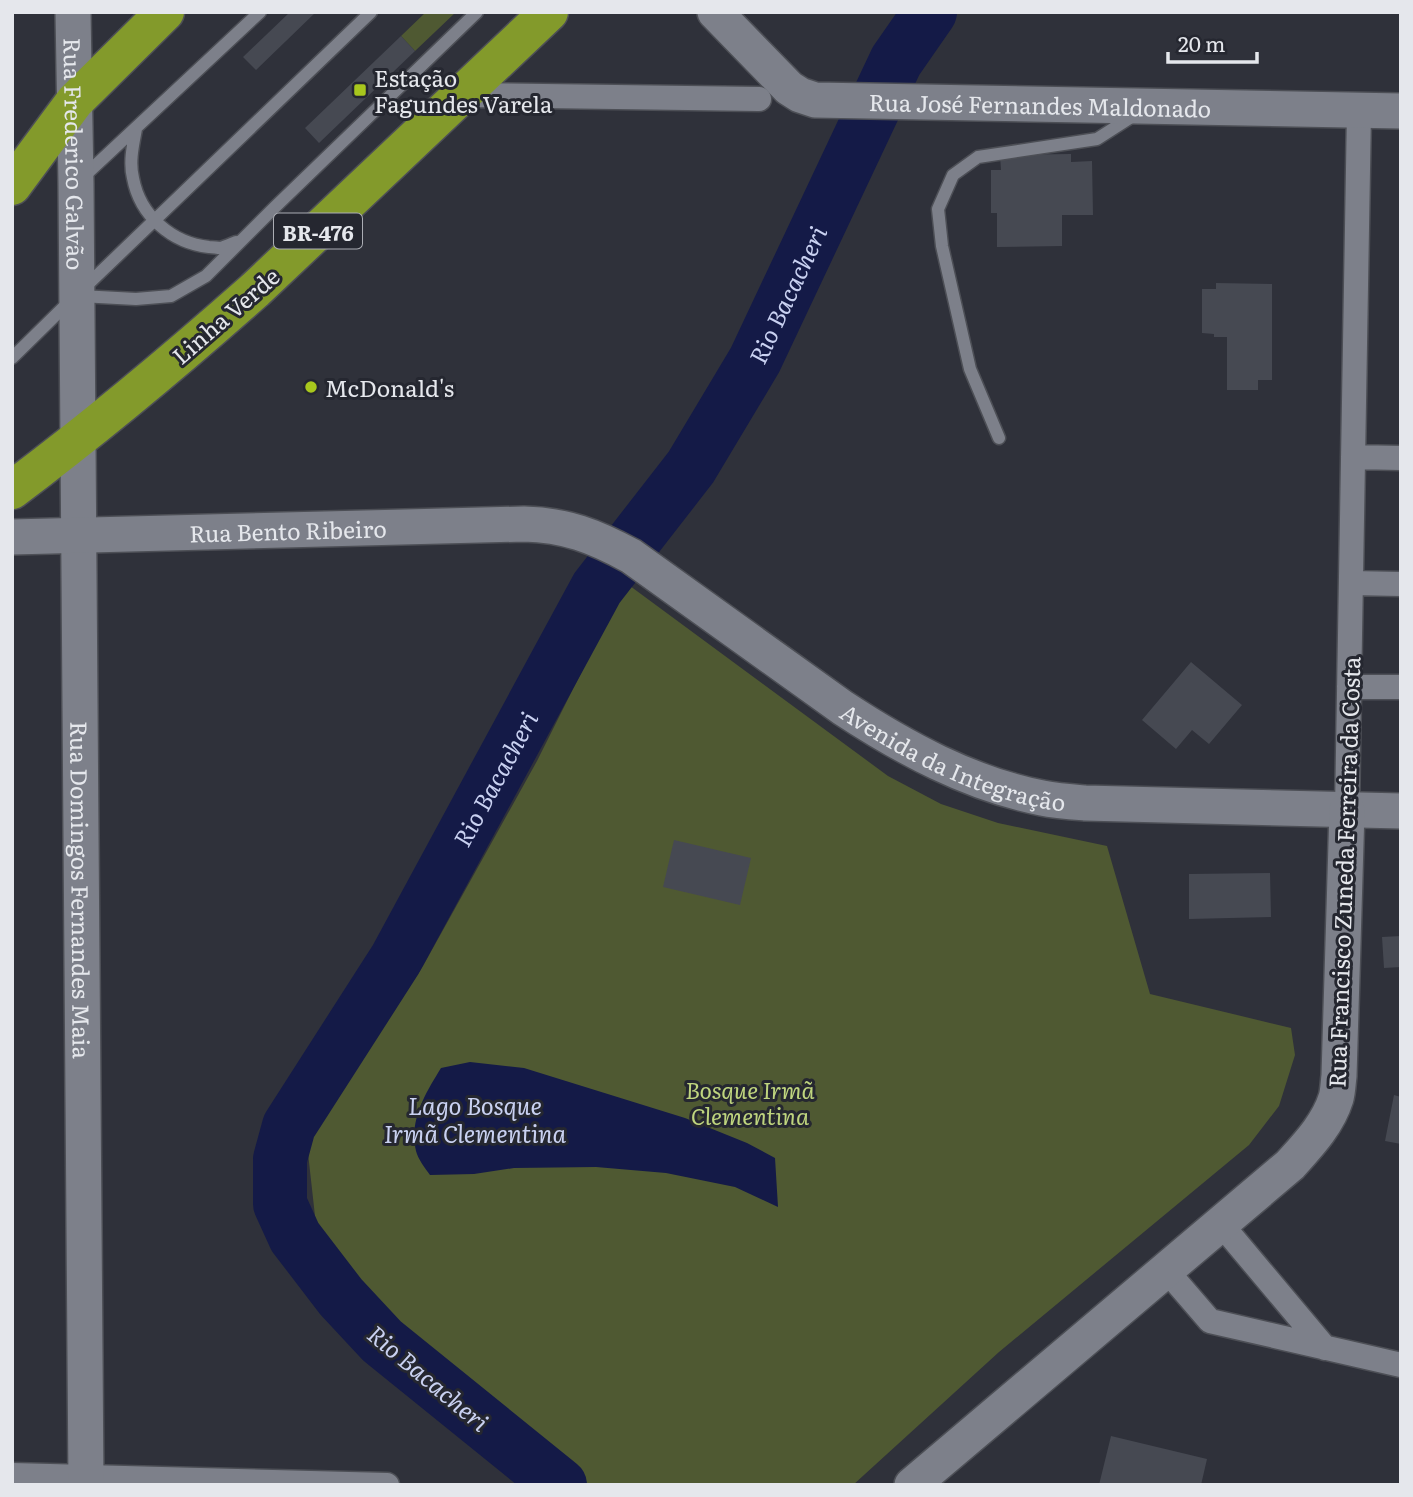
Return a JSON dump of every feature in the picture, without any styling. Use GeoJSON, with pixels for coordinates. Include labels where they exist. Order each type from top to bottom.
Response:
{"type":"FeatureCollection","features":[{"type":"Feature","properties":{"kind":"highway"},"geometry":{"type":"LineString","coordinates":[[12,186],[75,101],[165,12]]}},
{"type":"Feature","properties":{"kind":"highway","name":"Linha Verde"},"geometry":{"type":"LineString","coordinates":[[12,490],[78,441],[255,290],[550,12]]}},
{"type":"Feature","properties":{"kind":"main road","name":"Rua Frederico Galvão"},"geometry":{"type":"LineString","coordinates":[[73,12],[76,295]]}},
{"type":"Feature","properties":{"kind":"main road","name":"Rua José Fernandes Maldonado"},"geometry":{"type":"LineString","coordinates":[[715,12],[789,88],[815,100],[1401,111]]}},
{"type":"Feature","properties":{"kind":"main road","name":"Rua Domingos Fernandes Maia"},"geometry":{"type":"LineString","coordinates":[[76,295],[86,1481]]}},
{"type":"Feature","properties":{"kind":"main road","name":"Rua Bento Ribeiro"},"geometry":{"type":"LineString","coordinates":[[12,537],[524,524],[565,527]]}},
{"type":"Feature","properties":{"kind":"main road","name":"Avenida da Integração"},"geometry":{"type":"LineString","coordinates":[[565,527],[610,544],[650,569],[877,730],[962,774],[1001,788],[1042,798],[1085,803],[1401,811]]}},
{"type":"Feature","properties":{"kind":"main road","name":"Rua Francisco Zuneda Ferreira da Costa"},"geometry":{"type":"LineString","coordinates":[[912,1485],[1290,1165],[1325,1122],[1336,1099],[1339,1076],[1347,810]]}},
{"type":"Feature","properties":{"kind":"street"},"geometry":{"type":"LineString","coordinates":[[464,95],[759,99]]}},
{"type":"Feature","properties":{"kind":"street","name":"Rua Francisco Zuneda Ferreira da Costa"},"geometry":{"type":"LineString","coordinates":[[1347,810],[1359,111]]}},
{"type":"Feature","properties":{"kind":"street"},"geometry":{"type":"LineString","coordinates":[[1353,457],[1401,458]]}},
{"type":"Feature","properties":{"kind":"street"},"geometry":{"type":"LineString","coordinates":[[1351,583],[1401,584]]}},
{"type":"Feature","properties":{"kind":"street"},"geometry":{"type":"LineString","coordinates":[[1349,687],[1401,687]]}},
{"type":"Feature","properties":{"kind":"street"},"geometry":{"type":"LineString","coordinates":[[1221,1224],[1325,1348]]}},
{"type":"Feature","properties":{"kind":"street"},"geometry":{"type":"LineString","coordinates":[[1166,1270],[1210,1321],[1401,1365]]}},
{"type":"Feature","properties":{"kind":"street"},"geometry":{"type":"LineString","coordinates":[[12,1475],[86,1481],[387,1485]]}},
{"type":"Feature","properties":{"kind":"lane"},"geometry":{"type":"LineString","coordinates":[[76,184],[260,12]]}},
{"type":"Feature","properties":{"kind":"lane"},"geometry":{"type":"LineString","coordinates":[[12,358],[370,12]]}},
{"type":"Feature","properties":{"kind":"lane"},"geometry":{"type":"LineString","coordinates":[[76,295],[136,299],[171,296],[206,276],[477,12]]}},
{"type":"Feature","properties":{"kind":"lane"},"geometry":{"type":"LineString","coordinates":[[999,438],[970,369],[942,246],[938,209],[953,175],[978,157],[1097,139],[1148,106]]}},
{"type":"Feature","properties":{"kind":"lane"},"geometry":{"type":"LineString","coordinates":[[136,129],[131,154],[132,178],[140,201],[154,221],[173,236],[196,245],[221,248],[242,240]]}},
{"type":"Feature","properties":{"kind":"green space"},"geometry":{"type":"Polygon","coordinates":[[[426,12],[456,12],[415,51],[401,36],[426,12]]]}},
{"type":"Feature","properties":{"kind":"green space","name":"Bosque Irmã Clementina"},"geometry":{"type":"Polygon","coordinates":[[[626,583],[888,776],[941,804],[998,823],[1107,846],[1150,994],[1291,1028],[1295,1055],[1279,1106],[1249,1145],[999,1352],[853,1485],[572,1485],[405,1335],[317,1234],[307,1144],[423,966],[537,761],[626,583]]]}},
{"type":"Feature","properties":{"kind":"water","name":"Lago Bosque Irmã Clementina"},"geometry":{"type":"Polygon","coordinates":[[[470,1062],[524,1068],[685,1118],[747,1143],[775,1158],[778,1207],[735,1187],[666,1173],[596,1167],[514,1168],[474,1174],[430,1175],[420,1160],[414,1140],[420,1108],[441,1068],[470,1062]]]}},
{"type":"Feature","properties":{"kind":"building"},"geometry":{"type":"Polygon","coordinates":[[[290,12],[316,12],[256,70],[243,57],[290,12]]]}},
{"type":"Feature","properties":{"kind":"building","name":"Estação Fagundes Varela"},"geometry":{"type":"Polygon","coordinates":[[[401,36],[415,51],[319,143],[305,128],[401,36]]]}},
{"type":"Feature","properties":{"kind":"building"},"geometry":{"type":"Polygon","coordinates":[[[1071,154],[1071,162],[1092,161],[1093,215],[1062,215],[1062,246],[997,247],[997,213],[991,213],[991,170],[1001,170],[1000,155],[1071,154]]]}},
{"type":"Feature","properties":{"kind":"building"},"geometry":{"type":"Polygon","coordinates":[[[1216,283],[1272,284],[1272,380],[1258,380],[1258,390],[1227,390],[1227,337],[1202,333],[1202,289],[1216,289],[1216,283]]]}},
{"type":"Feature","properties":{"kind":"building"},"geometry":{"type":"Polygon","coordinates":[[[1191,662],[1242,705],[1209,744],[1192,730],[1176,749],[1142,720],[1191,662]]]}},
{"type":"Feature","properties":{"kind":"building"},"geometry":{"type":"Polygon","coordinates":[[[674,840],[751,858],[740,905],[663,887],[674,840]]]}},
{"type":"Feature","properties":{"kind":"building"},"geometry":{"type":"Polygon","coordinates":[[[1270,873],[1271,917],[1189,919],[1189,874],[1270,873]]]}},
{"type":"Feature","properties":{"kind":"building"},"geometry":{"type":"Polygon","coordinates":[[[1401,936],[1401,967],[1384,968],[1382,937],[1401,936]]]}},
{"type":"Feature","properties":{"kind":"building"},"geometry":{"type":"Polygon","coordinates":[[[1394,1095],[1401,1097],[1401,1144],[1385,1141],[1394,1095]]]}},
{"type":"Feature","properties":{"kind":"building"},"geometry":{"type":"Polygon","coordinates":[[[1111,1436],[1207,1459],[1201,1485],[1099,1485],[1111,1436]]]}},
{"type":"Feature","properties":{"kind":"waterway","name":"Rio Bacacheri"},"geometry":{"type":"LineString","coordinates":[[560,1485],[382,1341],[341,1297],[295,1237],[280,1204],[280,1159],[289,1126],[396,959],[597,588],[691,467],[755,360],[896,61],[930,12]]}},
{"type":"Feature","properties":{"kind":"place","name":"Estação Fagundes Varela"},"geometry":{"type":"Point","coordinates":[360,90]}},
{"type":"Feature","properties":{"kind":"place","name":"McDonald's"},"geometry":{"type":"Point","coordinates":[311,387]}}]}
